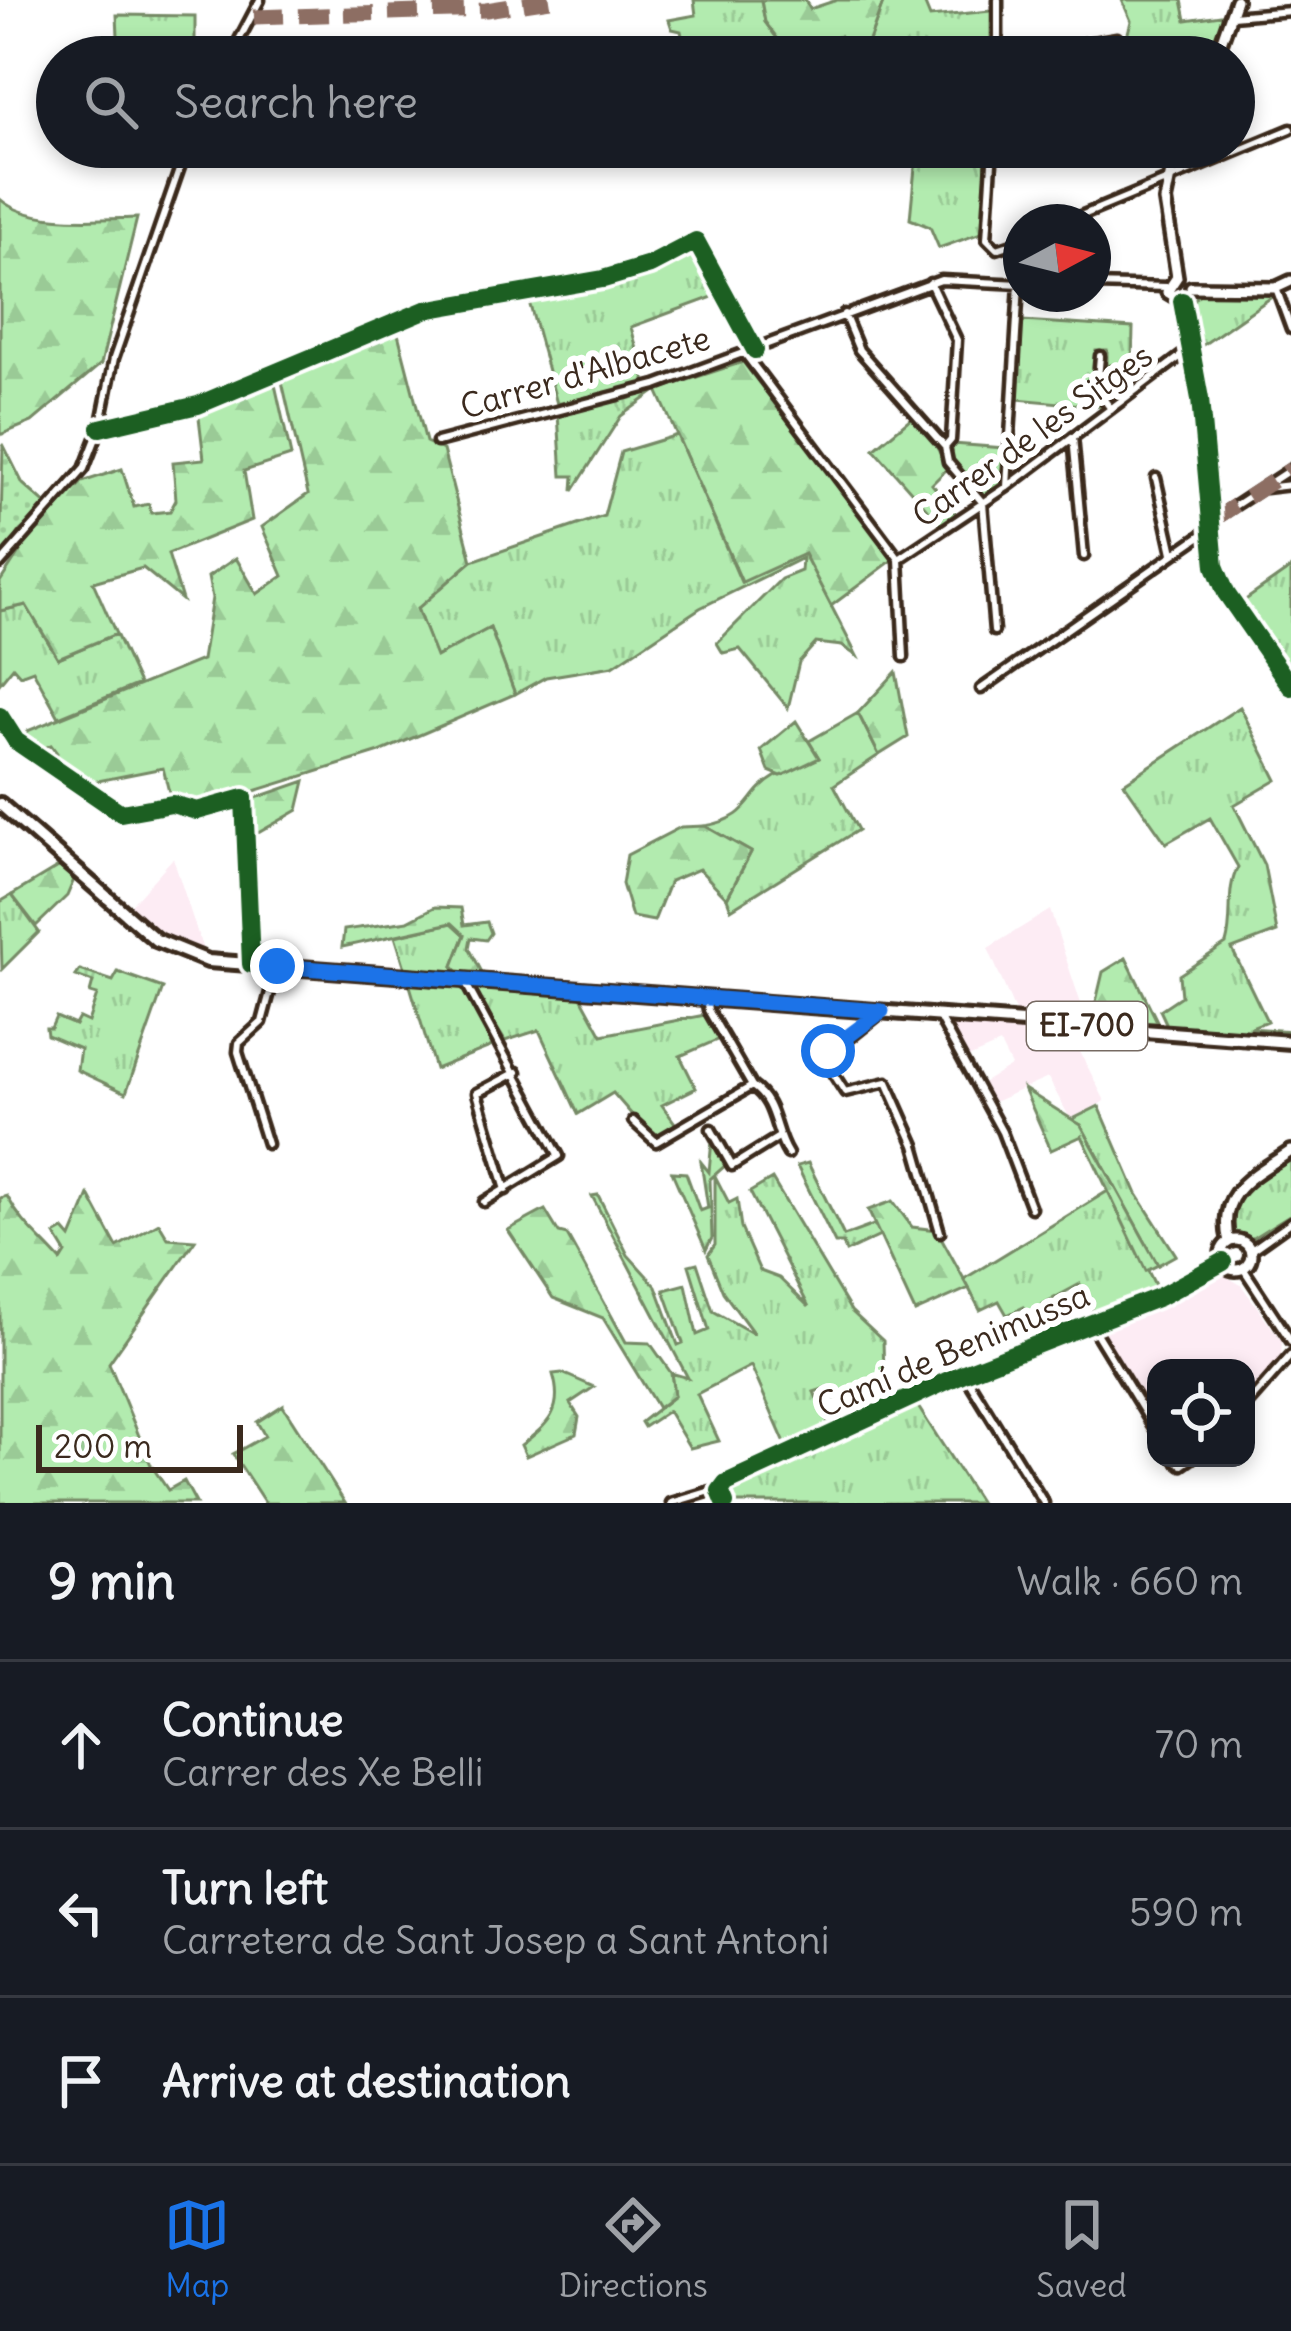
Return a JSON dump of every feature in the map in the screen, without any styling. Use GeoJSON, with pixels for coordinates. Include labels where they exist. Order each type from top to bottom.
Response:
{"type":"FeatureCollection","features":[{"type":"Feature","properties":{"kind":"main road","name":"EI-700"},"geometry":{"type":"LineString","coordinates":[[0,804],[156,940],[192,958],[1291,1042]]}},
{"type":"Feature","properties":{"kind":"street"},"geometry":{"type":"LineString","coordinates":[[241,36],[260,0]]}},
{"type":"Feature","properties":{"kind":"street"},"geometry":{"type":"LineString","coordinates":[[998,0],[999,36]]}},
{"type":"Feature","properties":{"kind":"street"},"geometry":{"type":"LineString","coordinates":[[1224,36],[1236,0]]}},
{"type":"Feature","properties":{"kind":"street"},"geometry":{"type":"LineString","coordinates":[[1232,16],[1291,11]]}},
{"type":"Feature","properties":{"kind":"street"},"geometry":{"type":"LineString","coordinates":[[1255,143],[1291,129]]}},
{"type":"Feature","properties":{"kind":"street"},"geometry":{"type":"LineString","coordinates":[[0,564],[84,469],[100,428],[114,358],[180,168]]}},
{"type":"Feature","properties":{"kind":"street"},"geometry":{"type":"LineString","coordinates":[[992,168],[990,248],[1003,245]]}},
{"type":"Feature","properties":{"kind":"street"},"geometry":{"type":"LineString","coordinates":[[1169,168],[1165,214],[1177,277],[1191,287],[1276,288],[1291,281]]}},
{"type":"Feature","properties":{"kind":"street"},"geometry":{"type":"LineString","coordinates":[[1107,204],[1192,168]]}},
{"type":"Feature","properties":{"kind":"street"},"geometry":{"type":"LineString","coordinates":[[100,428],[198,405],[425,310],[603,279],[650,265],[696,241],[755,350]]}},
{"type":"Feature","properties":{"kind":"street"},"geometry":{"type":"LineString","coordinates":[[1111,285],[1167,287],[1177,277]]}},
{"type":"Feature","properties":{"kind":"street"},"geometry":{"type":"LineString","coordinates":[[930,283],[957,340],[951,440],[945,447]]}},
{"type":"Feature","properties":{"kind":"street","name":"Carrer d'Albacete"},"geometry":{"type":"LineString","coordinates":[[437,442],[646,388],[930,283],[1003,284]]}},
{"type":"Feature","properties":{"kind":"street"},"geometry":{"type":"LineString","coordinates":[[1167,287],[1171,298],[1182,301]]}},
{"type":"Feature","properties":{"kind":"street"},"geometry":{"type":"LineString","coordinates":[[1191,287],[1182,301],[1192,348],[1210,526],[1226,593],[1291,687]]}},
{"type":"Feature","properties":{"kind":"street"},"geometry":{"type":"LineString","coordinates":[[1276,288],[1291,329]]}},
{"type":"Feature","properties":{"kind":"street"},"geometry":{"type":"LineString","coordinates":[[1007,488],[1018,312]]}},
{"type":"Feature","properties":{"kind":"street"},"geometry":{"type":"LineString","coordinates":[[844,314],[859,350],[945,447],[948,462],[983,503],[994,631]]}},
{"type":"Feature","properties":{"kind":"street","name":"Carrer de les Sitges"},"geometry":{"type":"LineString","coordinates":[[899,559],[1007,488],[1192,348]]}},
{"type":"Feature","properties":{"kind":"street"},"geometry":{"type":"LineString","coordinates":[[745,354],[899,559],[904,657]]}},
{"type":"Feature","properties":{"kind":"street"},"geometry":{"type":"LineString","coordinates":[[1100,356],[1097,390],[1111,409]]}},
{"type":"Feature","properties":{"kind":"street"},"geometry":{"type":"LineString","coordinates":[[1073,437],[1084,556]]}},
{"type":"Feature","properties":{"kind":"street"},"geometry":{"type":"LineString","coordinates":[[981,688],[1291,469]]}},
{"type":"Feature","properties":{"kind":"street"},"geometry":{"type":"LineString","coordinates":[[1156,478],[1173,553]]}},
{"type":"Feature","properties":{"kind":"street"},"geometry":{"type":"LineString","coordinates":[[1262,489],[1291,485]]}},
{"type":"Feature","properties":{"kind":"street"},"geometry":{"type":"LineString","coordinates":[[0,716],[16,741],[121,813],[172,804],[197,811],[244,798],[251,964]]}},
{"type":"Feature","properties":{"kind":"street"},"geometry":{"type":"LineString","coordinates":[[267,1144],[238,1043],[262,1022],[277,966]]}},
{"type":"Feature","properties":{"kind":"street"},"geometry":{"type":"LineString","coordinates":[[464,980],[559,1156],[484,1202]]}},
{"type":"Feature","properties":{"kind":"street"},"geometry":{"type":"LineString","coordinates":[[706,998],[708,1010],[752,1086],[770,1105],[777,1138],[788,1154]]}},
{"type":"Feature","properties":{"kind":"street"},"geometry":{"type":"LineString","coordinates":[[882,1011],[824,1059],[845,1092],[862,1092],[887,1082],[915,1145],[940,1232]]}},
{"type":"Feature","properties":{"kind":"street"},"geometry":{"type":"LineString","coordinates":[[939,1015],[1002,1132],[1030,1208]]}},
{"type":"Feature","properties":{"kind":"street"},"geometry":{"type":"LineString","coordinates":[[506,1190],[477,1093],[517,1072]]}},
{"type":"Feature","properties":{"kind":"street"},"geometry":{"type":"LineString","coordinates":[[633,1121],[656,1142],[752,1086]]}},
{"type":"Feature","properties":{"kind":"street"},"geometry":{"type":"LineString","coordinates":[[711,1129],[732,1166],[777,1138]]}},
{"type":"Feature","properties":{"kind":"street"},"geometry":{"type":"LineString","coordinates":[[1255,1396],[1289,1356],[1289,1339],[1243,1268],[1223,1262],[1229,1241],[1224,1214],[1234,1192],[1291,1151]]}},
{"type":"Feature","properties":{"kind":"street"},"geometry":{"type":"LineString","coordinates":[[1243,1268],[1250,1251],[1291,1222]]}},
{"type":"Feature","properties":{"kind":"street"},"geometry":{"type":"LineString","coordinates":[[1229,1241],[1242,1241],[1250,1251]]}},
{"type":"Feature","properties":{"kind":"street","name":"Camí de Benimussa"},"geometry":{"type":"LineString","coordinates":[[721,1487],[964,1373],[1159,1297],[1223,1262]]}},
{"type":"Feature","properties":{"kind":"street"},"geometry":{"type":"LineString","coordinates":[[1090,1323],[1147,1416]]}},
{"type":"Feature","properties":{"kind":"street"},"geometry":{"type":"LineString","coordinates":[[964,1373],[1044,1503]]}},
{"type":"Feature","properties":{"kind":"street"},"geometry":{"type":"LineString","coordinates":[[670,1503],[721,1487],[724,1502]]}},
{"type":"Feature","properties":{"kind":"shaded area"},"geometry":{"type":"Polygon","coordinates":[[[173,858],[205,956],[159,937],[127,909],[173,858]]]}},
{"type":"Feature","properties":{"kind":"shaded area"},"geometry":{"type":"Polygon","coordinates":[[[1050,910],[1083,1010],[1084,1022],[1070,1032],[1105,1101],[1071,1120],[1048,1078],[989,1104],[979,1085],[1011,1066],[1000,1044],[966,1059],[944,1019],[1016,1025],[1017,1016],[988,948],[1050,910]]]}},
{"type":"Feature","properties":{"kind":"shaded area"},"geometry":{"type":"Polygon","coordinates":[[[1224,1275],[1241,1285],[1282,1341],[1281,1356],[1255,1385],[1255,1359],[1147,1359],[1147,1406],[1099,1327],[1202,1280],[1224,1275]]]}},
{"type":"Feature","properties":{"kind":"green space"},"geometry":{"type":"Polygon","coordinates":[[[694,0],[761,0],[765,22],[776,36],[682,36],[672,29],[669,20],[696,15],[694,0]]]}},
{"type":"Feature","properties":{"kind":"green space"},"geometry":{"type":"Polygon","coordinates":[[[761,0],[805,0],[810,9],[837,0],[884,0],[871,36],[776,36],[765,22],[761,0]]]}},
{"type":"Feature","properties":{"kind":"green space"},"geometry":{"type":"Polygon","coordinates":[[[884,0],[923,0],[930,17],[991,11],[991,36],[871,36],[884,0]]]}},
{"type":"Feature","properties":{"kind":"green space"},"geometry":{"type":"Polygon","coordinates":[[[1122,0],[1182,0],[1186,20],[1227,14],[1218,36],[1127,36],[1131,21],[1122,0]]]}},
{"type":"Feature","properties":{"kind":"green space"},"geometry":{"type":"Polygon","coordinates":[[[117,15],[195,16],[195,36],[118,36],[117,15]]]}},
{"type":"Feature","properties":{"kind":"green space"},"geometry":{"type":"Polygon","coordinates":[[[915,168],[986,168],[984,232],[939,248],[930,227],[910,219],[915,168]]]}},
{"type":"Feature","properties":{"kind":"green space"},"geometry":{"type":"Polygon","coordinates":[[[0,199],[13,208],[46,217],[137,218],[101,364],[32,422],[0,435],[0,199]]]}},
{"type":"Feature","properties":{"kind":"green space"},"geometry":{"type":"Polygon","coordinates":[[[696,248],[721,294],[631,327],[646,383],[557,404],[528,298],[608,282],[696,248]]]}},
{"type":"Feature","properties":{"kind":"green space"},"geometry":{"type":"Polygon","coordinates":[[[1203,290],[1276,294],[1200,347],[1191,303],[1203,290]]]}},
{"type":"Feature","properties":{"kind":"green space"},"geometry":{"type":"Polygon","coordinates":[[[1022,321],[1133,328],[1132,365],[1107,365],[1107,350],[1096,350],[1094,391],[1105,407],[1016,399],[1022,321]]]}},
{"type":"Feature","properties":{"kind":"green space"},"geometry":{"type":"Polygon","coordinates":[[[396,326],[426,442],[443,450],[472,561],[417,609],[436,657],[490,628],[515,694],[380,752],[200,808],[181,801],[181,795],[170,796],[163,768],[88,783],[50,763],[57,753],[51,745],[37,752],[15,736],[202,660],[212,598],[208,577],[236,558],[257,594],[283,576],[262,527],[308,494],[281,377],[396,326]]]}},
{"type":"Feature","properties":{"kind":"green space"},"geometry":{"type":"Polygon","coordinates":[[[743,362],[894,559],[831,606],[804,554],[742,582],[657,390],[743,362]]]}},
{"type":"Feature","properties":{"kind":"green space"},"geometry":{"type":"Polygon","coordinates":[[[274,380],[291,456],[244,471],[252,520],[168,554],[182,600],[143,568],[93,582],[116,634],[58,658],[26,605],[0,611],[0,582],[28,539],[82,482],[122,469],[134,507],[149,504],[151,513],[170,511],[176,500],[173,462],[204,459],[198,409],[274,380]]]}},
{"type":"Feature","properties":{"kind":"green space"},"geometry":{"type":"Polygon","coordinates":[[[657,390],[621,416],[573,491],[574,476],[562,476],[558,414],[657,390]]]}},
{"type":"Feature","properties":{"kind":"green space"},"geometry":{"type":"Polygon","coordinates":[[[912,417],[933,440],[948,468],[932,484],[956,514],[941,525],[874,449],[912,417]]]}},
{"type":"Feature","properties":{"kind":"green space"},"geometry":{"type":"Polygon","coordinates":[[[677,435],[741,582],[804,553],[857,656],[842,646],[816,643],[799,662],[788,708],[740,649],[723,653],[717,643],[781,579],[801,571],[802,558],[700,608],[613,666],[546,677],[515,694],[490,628],[435,657],[417,608],[472,561],[604,516],[621,452],[677,435]]]}},
{"type":"Feature","properties":{"kind":"green space"},"geometry":{"type":"Polygon","coordinates":[[[3,444],[23,484],[48,506],[20,531],[0,562],[3,444]]]}},
{"type":"Feature","properties":{"kind":"green space"},"geometry":{"type":"Polygon","coordinates":[[[953,444],[1004,448],[1001,484],[982,497],[950,460],[953,444]]]}},
{"type":"Feature","properties":{"kind":"green space"},"geometry":{"type":"Polygon","coordinates":[[[1291,568],[1291,660],[1286,664],[1241,603],[1291,568]]]}},
{"type":"Feature","properties":{"kind":"green space"},"geometry":{"type":"Polygon","coordinates":[[[26,605],[58,658],[116,634],[139,684],[59,717],[33,670],[20,675],[13,667],[0,683],[0,611],[26,605]]]}},
{"type":"Feature","properties":{"kind":"green space"},"geometry":{"type":"Polygon","coordinates":[[[896,672],[908,737],[879,755],[858,713],[896,672]]]}},
{"type":"Feature","properties":{"kind":"green space"},"geometry":{"type":"Polygon","coordinates":[[[1240,707],[1277,780],[1234,805],[1264,865],[1277,932],[1232,949],[1267,1021],[1249,1028],[1291,1031],[1291,1038],[1167,1025],[1160,1010],[1181,996],[1179,975],[1226,944],[1238,867],[1210,818],[1166,843],[1124,783],[1240,707]]]}},
{"type":"Feature","properties":{"kind":"green space"},"geometry":{"type":"Polygon","coordinates":[[[858,713],[879,755],[834,785],[858,830],[731,909],[727,898],[751,852],[705,826],[741,811],[775,777],[819,758],[809,741],[858,713]]]}},
{"type":"Feature","properties":{"kind":"green space"},"geometry":{"type":"Polygon","coordinates":[[[796,721],[819,758],[781,776],[769,771],[761,750],[796,721]]]}},
{"type":"Feature","properties":{"kind":"green space"},"geometry":{"type":"Polygon","coordinates":[[[305,781],[298,810],[251,837],[247,801],[305,781]]]}},
{"type":"Feature","properties":{"kind":"green space"},"geometry":{"type":"Polygon","coordinates":[[[705,826],[751,852],[727,898],[699,869],[670,881],[654,921],[632,917],[622,884],[627,855],[681,827],[705,826]]]}},
{"type":"Feature","properties":{"kind":"green space"},"geometry":{"type":"Polygon","coordinates":[[[60,866],[75,877],[67,896],[36,926],[12,895],[60,866]]]}},
{"type":"Feature","properties":{"kind":"green space"},"geometry":{"type":"Polygon","coordinates":[[[12,895],[39,932],[2,969],[0,902],[12,895]]]}},
{"type":"Feature","properties":{"kind":"green space"},"geometry":{"type":"Polygon","coordinates":[[[435,907],[461,908],[464,925],[487,922],[491,933],[486,940],[471,938],[469,948],[484,976],[460,975],[453,966],[465,935],[452,923],[342,947],[344,930],[408,921],[435,907]]]}},
{"type":"Feature","properties":{"kind":"green space"},"geometry":{"type":"Polygon","coordinates":[[[452,923],[465,935],[453,966],[460,975],[406,971],[395,936],[452,923]]]}},
{"type":"Feature","properties":{"kind":"green space"},"geometry":{"type":"Polygon","coordinates":[[[1126,958],[1158,1023],[1091,1023],[1103,972],[1126,958]]]}},
{"type":"Feature","properties":{"kind":"green space"},"geometry":{"type":"Polygon","coordinates":[[[80,970],[113,981],[118,972],[163,988],[126,1093],[77,1070],[80,1049],[47,1035],[46,1028],[51,1028],[56,1017],[75,1025],[79,1018],[88,1022],[97,995],[90,993],[93,982],[76,976],[80,970]]]}},
{"type":"Feature","properties":{"kind":"green space"},"geometry":{"type":"Polygon","coordinates":[[[408,979],[460,983],[500,1043],[435,1069],[408,979]]]}},
{"type":"Feature","properties":{"kind":"green space"},"geometry":{"type":"Polygon","coordinates":[[[471,986],[580,995],[602,1035],[705,1015],[719,1039],[680,1056],[696,1088],[662,1105],[677,1126],[653,1139],[613,1093],[578,1114],[539,1030],[505,1041],[471,986]]]}},
{"type":"Feature","properties":{"kind":"green space"},"geometry":{"type":"Polygon","coordinates":[[[1024,1089],[1081,1125],[1158,1265],[1146,1271],[1082,1136],[1051,1150],[1024,1089]]]}},
{"type":"Feature","properties":{"kind":"green space"},"geometry":{"type":"Polygon","coordinates":[[[1099,1106],[1137,1194],[1176,1255],[1158,1265],[1081,1125],[1071,1120],[1099,1106]]]}},
{"type":"Feature","properties":{"kind":"green space"},"geometry":{"type":"Polygon","coordinates":[[[712,1140],[726,1165],[710,1179],[712,1238],[706,1250],[672,1172],[686,1173],[700,1211],[708,1208],[701,1162],[709,1172],[712,1140]]]}},
{"type":"Feature","properties":{"kind":"green space"},"geometry":{"type":"Polygon","coordinates":[[[1291,1159],[1291,1214],[1251,1239],[1234,1231],[1234,1206],[1240,1196],[1291,1159]]]}},
{"type":"Feature","properties":{"kind":"green space"},"geometry":{"type":"Polygon","coordinates":[[[808,1163],[844,1236],[876,1224],[882,1235],[846,1252],[843,1243],[835,1243],[797,1166],[808,1163]]]}},
{"type":"Feature","properties":{"kind":"green space"},"geometry":{"type":"Polygon","coordinates":[[[715,1176],[729,1203],[737,1199],[741,1228],[760,1271],[779,1278],[809,1307],[750,1192],[772,1179],[851,1311],[883,1341],[884,1375],[835,1398],[829,1387],[814,1392],[831,1429],[787,1448],[751,1366],[697,1394],[719,1441],[690,1448],[668,1411],[644,1427],[641,1422],[674,1396],[671,1373],[688,1378],[592,1196],[598,1195],[628,1255],[656,1286],[678,1345],[683,1343],[664,1290],[686,1284],[697,1335],[709,1330],[689,1265],[697,1263],[713,1311],[754,1334],[723,1292],[708,1255],[715,1245],[715,1176]]]}},
{"type":"Feature","properties":{"kind":"green space"},"geometry":{"type":"Polygon","coordinates":[[[1108,1191],[1158,1291],[1095,1315],[1080,1284],[1043,1304],[1057,1330],[1039,1336],[1024,1307],[1007,1315],[999,1301],[980,1310],[964,1279],[1108,1191]]]}},
{"type":"Feature","properties":{"kind":"green space"},"geometry":{"type":"Polygon","coordinates":[[[89,1195],[117,1247],[159,1223],[168,1238],[195,1240],[109,1363],[151,1465],[168,1490],[184,1481],[196,1503],[0,1503],[0,1198],[7,1196],[61,1261],[66,1253],[55,1235],[64,1230],[71,1238],[89,1195]]]}},
{"type":"Feature","properties":{"kind":"green space"},"geometry":{"type":"Polygon","coordinates":[[[893,1201],[912,1227],[937,1230],[969,1288],[915,1312],[868,1210],[893,1201]]]}},
{"type":"Feature","properties":{"kind":"green space"},"geometry":{"type":"Polygon","coordinates":[[[545,1210],[559,1233],[567,1235],[626,1342],[650,1343],[671,1373],[674,1396],[658,1408],[603,1318],[553,1298],[508,1230],[545,1210]]]}},
{"type":"Feature","properties":{"kind":"green space"},"geometry":{"type":"Polygon","coordinates":[[[562,1373],[594,1387],[570,1403],[579,1417],[576,1434],[526,1456],[521,1445],[552,1415],[557,1397],[553,1374],[562,1373]]]}},
{"type":"Feature","properties":{"kind":"green space"},"geometry":{"type":"Polygon","coordinates":[[[915,1402],[980,1503],[732,1503],[727,1497],[727,1489],[915,1402]]]}},
{"type":"Feature","properties":{"kind":"green space"},"geometry":{"type":"Polygon","coordinates":[[[283,1405],[345,1503],[265,1503],[233,1454],[265,1436],[257,1422],[283,1405]]]}},
{"type":"Feature","properties":{"kind":"marked path"},"geometry":{"type":"LineString","coordinates":[[254,17],[486,10],[550,0]]}},
{"type":"Feature","properties":{"kind":"marked path"},"geometry":{"type":"LineString","coordinates":[[1210,522],[1291,469]]}},
{"type":"Feature","properties":{"kind":"cycle path"},"geometry":{"type":"LineString","coordinates":[[100,428],[198,405],[425,310],[603,279],[650,265],[696,241],[755,350]]}},
{"type":"Feature","properties":{"kind":"cycle path"},"geometry":{"type":"LineString","coordinates":[[1182,301],[1200,399],[1215,566],[1226,593],[1291,687]]}},
{"type":"Feature","properties":{"kind":"cycle path"},"geometry":{"type":"LineString","coordinates":[[0,716],[16,741],[121,813],[172,804],[197,811],[244,798],[251,964]]}},
{"type":"Feature","properties":{"kind":"cycle path"},"geometry":{"type":"LineString","coordinates":[[725,1503],[720,1491],[726,1483],[964,1373],[1159,1297],[1223,1262]]}},
{"type":"Feature","properties":{"kind":"route"},"geometry":{"type":"LineString","coordinates":[[277,966],[882,1011],[870,1025],[828,1051]]}}]}
